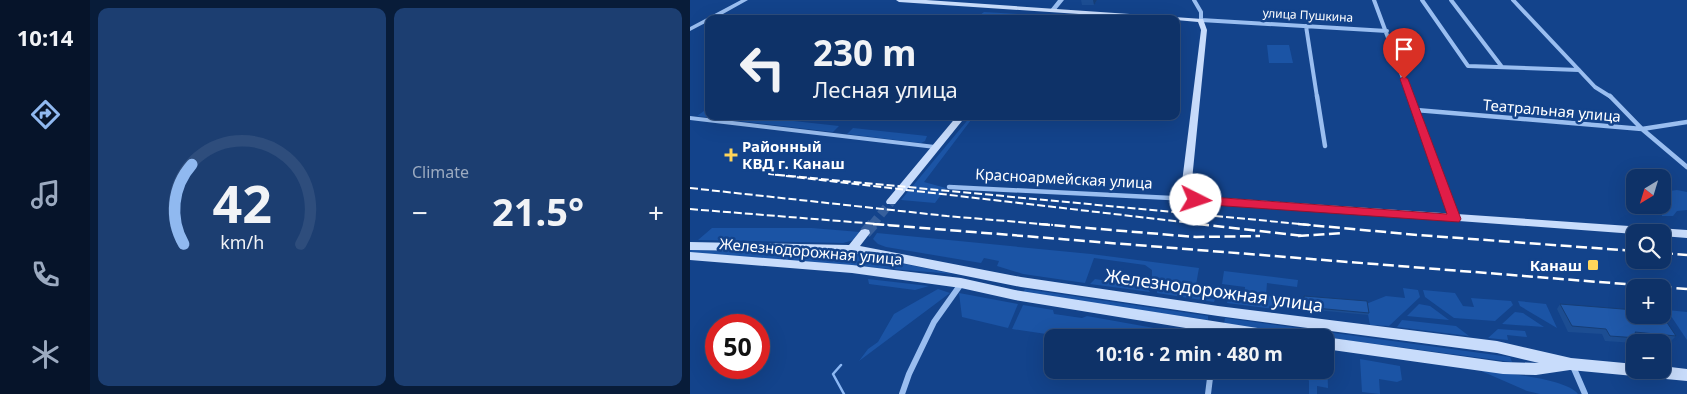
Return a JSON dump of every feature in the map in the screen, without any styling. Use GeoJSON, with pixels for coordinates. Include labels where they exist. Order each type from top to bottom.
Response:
{"type":"FeatureCollection","features":[{"type":"Feature","properties":{"kind":"main road","name":"улица Пушкина"},"geometry":{"type":"LineString","coordinates":[[899,0],[1053,10]]}},
{"type":"Feature","properties":{"kind":"main road"},"geometry":{"type":"LineString","coordinates":[[1049,15],[1053,10]]}},
{"type":"Feature","properties":{"kind":"main road","name":"улица Пушкина"},"geometry":{"type":"LineString","coordinates":[[1180,18],[1201,20]]}},
{"type":"Feature","properties":{"kind":"main road"},"geometry":{"type":"LineString","coordinates":[[1189,195],[1204,30],[1201,20]]}},
{"type":"Feature","properties":{"kind":"main road"},"geometry":{"type":"LineString","coordinates":[[891,202],[959,120]]}},
{"type":"Feature","properties":{"kind":"main road","name":"Красноармейская улица"},"geometry":{"type":"LineString","coordinates":[[1189,195],[1455,219],[1687,234]]}},
{"type":"Feature","properties":{"kind":"main road","name":"Железнодорожная улица"},"geometry":{"type":"LineString","coordinates":[[852,249],[866,233]]}},
{"type":"Feature","properties":{"kind":"main road","name":"Железнодорожная улица"},"geometry":{"type":"LineString","coordinates":[[690,246],[852,249],[1021,282],[1218,311],[1497,347],[1572,364],[1626,369]]}},
{"type":"Feature","properties":{"kind":"main road","name":"Железнодорожная улица"},"geometry":{"type":"LineString","coordinates":[[690,256],[852,269],[961,283],[1194,329]]}},
{"type":"Feature","properties":{"kind":"main road"},"geometry":{"type":"LineString","coordinates":[[1216,329],[1218,311]]}},
{"type":"Feature","properties":{"kind":"main road","name":"Железнодорожная улица"},"geometry":{"type":"LineString","coordinates":[[1334,344],[1503,368],[1536,369],[1572,364]]}},
{"type":"Feature","properties":{"kind":"main road","name":"Железнодорожная улица"},"geometry":{"type":"LineString","coordinates":[[1671,373],[1687,375]]}},
{"type":"Feature","properties":{"kind":"street"},"geometry":{"type":"LineString","coordinates":[[717,15],[745,0]]}},
{"type":"Feature","properties":{"kind":"street"},"geometry":{"type":"LineString","coordinates":[[1053,10],[1061,0]]}},
{"type":"Feature","properties":{"kind":"street"},"geometry":{"type":"LineString","coordinates":[[1194,0],[1201,12],[1201,20]]}},
{"type":"Feature","properties":{"kind":"street"},"geometry":{"type":"LineString","coordinates":[[1374,0],[1455,219]]}},
{"type":"Feature","properties":{"kind":"street"},"geometry":{"type":"LineString","coordinates":[[1422,0],[1468,66],[1580,70]]}},
{"type":"Feature","properties":{"kind":"street"},"geometry":{"type":"LineString","coordinates":[[1451,0],[1502,67]]}},
{"type":"Feature","properties":{"kind":"street"},"geometry":{"type":"LineString","coordinates":[[1513,0],[1595,87],[1608,94],[1642,128],[1687,167]]}},
{"type":"Feature","properties":{"kind":"street","name":"улица Пушкина"},"geometry":{"type":"LineString","coordinates":[[1053,10],[1133,15]]}},
{"type":"Feature","properties":{"kind":"street","name":"улица Пушкина"},"geometry":{"type":"LineString","coordinates":[[1201,20],[1387,31]]}},
{"type":"Feature","properties":{"kind":"street"},"geometry":{"type":"LineString","coordinates":[[690,29],[705,21]]}},
{"type":"Feature","properties":{"kind":"street"},"geometry":{"type":"LineString","coordinates":[[1306,26],[1325,146]]}},
{"type":"Feature","properties":{"kind":"street","name":"Театральная улица"},"geometry":{"type":"LineString","coordinates":[[1416,110],[1642,128],[1687,122]]}},
{"type":"Feature","properties":{"kind":"street"},"geometry":{"type":"LineString","coordinates":[[690,118],[705,120]]}},
{"type":"Feature","properties":{"kind":"street"},"geometry":{"type":"LineString","coordinates":[[707,120],[935,147]]}},
{"type":"Feature","properties":{"kind":"street","name":"Красноармейская улица"},"geometry":{"type":"LineString","coordinates":[[949,186],[1169,198],[1189,195]]}},
{"type":"Feature","properties":{"kind":"street"},"geometry":{"type":"LineString","coordinates":[[1169,198],[1189,195]]}},
{"type":"Feature","properties":{"kind":"street"},"geometry":{"type":"LineString","coordinates":[[902,394],[909,374],[934,322],[961,283]]}},
{"type":"Feature","properties":{"kind":"street"},"geometry":{"type":"LineString","coordinates":[[1572,364],[1586,394]]}},
{"type":"Feature","properties":{"kind":"street"},"geometry":{"type":"LineString","coordinates":[[1208,394],[1210,379]]}},
{"type":"Feature","properties":{"kind":"shaded area"},"geometry":{"type":"Polygon","coordinates":[[[984,12],[1035,15],[980,15],[984,12]]]}},
{"type":"Feature","properties":{"kind":"shaded area"},"geometry":{"type":"Polygon","coordinates":[[[1267,45],[1289,45],[1293,63],[1269,63],[1267,45]]]}},
{"type":"Feature","properties":{"kind":"shaded area"},"geometry":{"type":"Polygon","coordinates":[[[704,111],[705,111],[705,117],[697,116],[704,111]]]}},
{"type":"Feature","properties":{"kind":"shaded area"},"geometry":{"type":"Polygon","coordinates":[[[731,120],[784,120],[839,126],[833,132],[731,120]]]}},
{"type":"Feature","properties":{"kind":"shaded area"},"geometry":{"type":"Polygon","coordinates":[[[968,120],[971,120],[924,182],[946,188],[935,203],[901,200],[968,120]]]}},
{"type":"Feature","properties":{"kind":"shaded area"},"geometry":{"type":"Polygon","coordinates":[[[853,128],[927,136],[925,141],[921,143],[847,134],[853,128]]]}},
{"type":"Feature","properties":{"kind":"shaded area"},"geometry":{"type":"Polygon","coordinates":[[[1671,191],[1687,192],[1687,210],[1677,211],[1673,216],[1662,216],[1662,214],[1671,214],[1671,191]]]}},
{"type":"Feature","properties":{"kind":"shaded area"},"geometry":{"type":"Polygon","coordinates":[[[712,228],[812,228],[860,232],[854,240],[843,243],[698,240],[712,228]]]}},
{"type":"Feature","properties":{"kind":"shaded area"},"geometry":{"type":"Polygon","coordinates":[[[877,233],[1091,254],[1199,268],[1194,296],[1215,299],[1214,302],[1157,293],[1158,287],[1152,282],[1152,270],[1145,265],[1094,258],[1085,283],[1023,274],[997,266],[999,261],[984,258],[981,263],[886,247],[878,244],[873,239],[877,233]]]}},
{"type":"Feature","properties":{"kind":"shaded area"},"geometry":{"type":"Polygon","coordinates":[[[690,250],[851,253],[954,274],[690,253],[690,250]]]}},
{"type":"Feature","properties":{"kind":"shaded area"},"geometry":{"type":"Polygon","coordinates":[[[1224,271],[1298,280],[1297,287],[1267,283],[1266,295],[1274,297],[1274,309],[1227,303],[1228,300],[1244,302],[1245,287],[1222,284],[1224,271]]]}},
{"type":"Feature","properties":{"kind":"shaded area"},"geometry":{"type":"Polygon","coordinates":[[[868,279],[929,286],[915,290],[869,284],[868,279]]]}},
{"type":"Feature","properties":{"kind":"shaded area"},"geometry":{"type":"Polygon","coordinates":[[[1095,279],[1146,287],[1150,292],[1090,284],[1095,279]]]}},
{"type":"Feature","properties":{"kind":"shaded area"},"geometry":{"type":"Polygon","coordinates":[[[1403,288],[1418,290],[1420,297],[1389,326],[1370,325],[1366,304],[1386,296],[1405,298],[1403,288]]]}},
{"type":"Feature","properties":{"kind":"shaded area"},"geometry":{"type":"Polygon","coordinates":[[[938,289],[950,293],[859,361],[868,349],[878,342],[894,314],[938,289]]]}},
{"type":"Feature","properties":{"kind":"shaded area"},"geometry":{"type":"Polygon","coordinates":[[[1025,289],[1208,316],[1208,320],[1023,293],[1025,289]]]}},
{"type":"Feature","properties":{"kind":"shaded area"},"geometry":{"type":"Polygon","coordinates":[[[1423,290],[1455,293],[1463,306],[1474,307],[1471,298],[1511,301],[1513,305],[1495,321],[1454,318],[1425,297],[1423,290]]]}},
{"type":"Feature","properties":{"kind":"shaded area"},"geometry":{"type":"Polygon","coordinates":[[[959,293],[1018,304],[1008,328],[962,317],[959,293]]]}},
{"type":"Feature","properties":{"kind":"shaded area"},"geometry":{"type":"Polygon","coordinates":[[[1518,301],[1546,304],[1557,328],[1520,306],[1518,301]]]}},
{"type":"Feature","properties":{"kind":"shaded area"},"geometry":{"type":"Polygon","coordinates":[[[1419,304],[1430,306],[1449,320],[1407,316],[1419,304]]]}},
{"type":"Feature","properties":{"kind":"shaded area"},"geometry":{"type":"Polygon","coordinates":[[[1023,305],[1053,310],[1054,314],[1082,318],[1087,316],[1160,329],[1044,329],[1044,334],[1012,329],[1023,305]]]}},
{"type":"Feature","properties":{"kind":"shaded area"},"geometry":{"type":"Polygon","coordinates":[[[1671,310],[1687,312],[1687,340],[1671,316],[1671,310]]]}},
{"type":"Feature","properties":{"kind":"shaded area"},"geometry":{"type":"Polygon","coordinates":[[[1515,312],[1523,313],[1544,327],[1502,324],[1515,312]]]}},
{"type":"Feature","properties":{"kind":"shaded area"},"geometry":{"type":"Polygon","coordinates":[[[1225,318],[1305,329],[1262,329],[1224,324],[1225,318]]]}},
{"type":"Feature","properties":{"kind":"shaded area"},"geometry":{"type":"Polygon","coordinates":[[[1402,320],[1456,326],[1469,336],[1397,327],[1402,320]]]}},
{"type":"Feature","properties":{"kind":"shaded area"},"geometry":{"type":"Polygon","coordinates":[[[1498,329],[1525,331],[1527,337],[1507,335],[1508,340],[1488,338],[1498,329]]]}},
{"type":"Feature","properties":{"kind":"shaded area"},"geometry":{"type":"Polygon","coordinates":[[[1334,333],[1510,357],[1512,362],[1334,339],[1334,333]]]}},
{"type":"Feature","properties":{"kind":"shaded area"},"geometry":{"type":"Polygon","coordinates":[[[1360,359],[1400,366],[1402,380],[1397,382],[1379,379],[1380,394],[1362,392],[1360,359]]]}},
{"type":"Feature","properties":{"kind":"shaded area"},"geometry":{"type":"Polygon","coordinates":[[[1479,370],[1547,380],[1571,388],[1578,394],[1540,394],[1527,391],[1479,370]]]}},
{"type":"Feature","properties":{"kind":"shaded area"},"geometry":{"type":"Polygon","coordinates":[[[1308,379],[1328,379],[1328,388],[1317,386],[1317,394],[1309,394],[1308,379]]]}},
{"type":"Feature","properties":{"kind":"building"},"geometry":{"type":"Polygon","coordinates":[[[1304,296],[1367,301],[1369,313],[1305,307],[1304,296]]]}},
{"type":"Feature","properties":{"kind":"building"},"geometry":{"type":"Polygon","coordinates":[[[1560,304],[1626,309],[1626,324],[1668,324],[1676,336],[1671,334],[1635,332],[1636,334],[1626,334],[1626,337],[1610,336],[1606,329],[1572,326],[1560,304]]]}},
{"type":"Feature","properties":{"kind":"waterway"},"geometry":{"type":"LineString","coordinates":[[841,365],[833,374],[844,394]]}},
{"type":"Feature","properties":{"kind":"tunnel"},"geometry":{"type":"LineString","coordinates":[[872,225],[891,202]]}},
{"type":"Feature","properties":{"kind":"tunnel"},"geometry":{"type":"LineString","coordinates":[[865,233],[873,224]]}},
{"type":"Feature","properties":{"kind":"railway"},"geometry":{"type":"LineString","coordinates":[[1209,225],[769,174],[1311,225]]}},
{"type":"Feature","properties":{"kind":"railway"},"geometry":{"type":"LineString","coordinates":[[690,188],[947,216],[1053,225]]}},
{"type":"Feature","properties":{"kind":"railway"},"geometry":{"type":"LineString","coordinates":[[690,209],[889,225]]}},
{"type":"Feature","properties":{"kind":"railway"},"geometry":{"type":"LineString","coordinates":[[873,224],[1687,289]]}},
{"type":"Feature","properties":{"kind":"railway"},"geometry":{"type":"LineString","coordinates":[[1039,224],[1196,237],[1260,236]]}},
{"type":"Feature","properties":{"kind":"railway"},"geometry":{"type":"LineString","coordinates":[[1198,224],[1302,236]]}},
{"type":"Feature","properties":{"kind":"railway"},"geometry":{"type":"LineString","coordinates":[[1298,224],[1626,250]]}},
{"type":"Feature","properties":{"kind":"railway"},"geometry":{"type":"LineString","coordinates":[[1302,236],[1343,233]]}},
{"type":"Feature","properties":{"kind":"railway"},"geometry":{"type":"LineString","coordinates":[[1671,254],[1687,255]]}},
{"type":"Feature","properties":{"kind":"place","name":"Районный КВД г. Канаш"},"geometry":{"type":"Point","coordinates":[731,155]}},
{"type":"Feature","properties":{"kind":"place","name":"Канаш"},"geometry":{"type":"Point","coordinates":[1593,265]}},
{"type":"Feature","properties":{"kind":"route"},"geometry":{"type":"LineString","coordinates":[[1196,200],[1455,219],[1404,79]]}}]}
